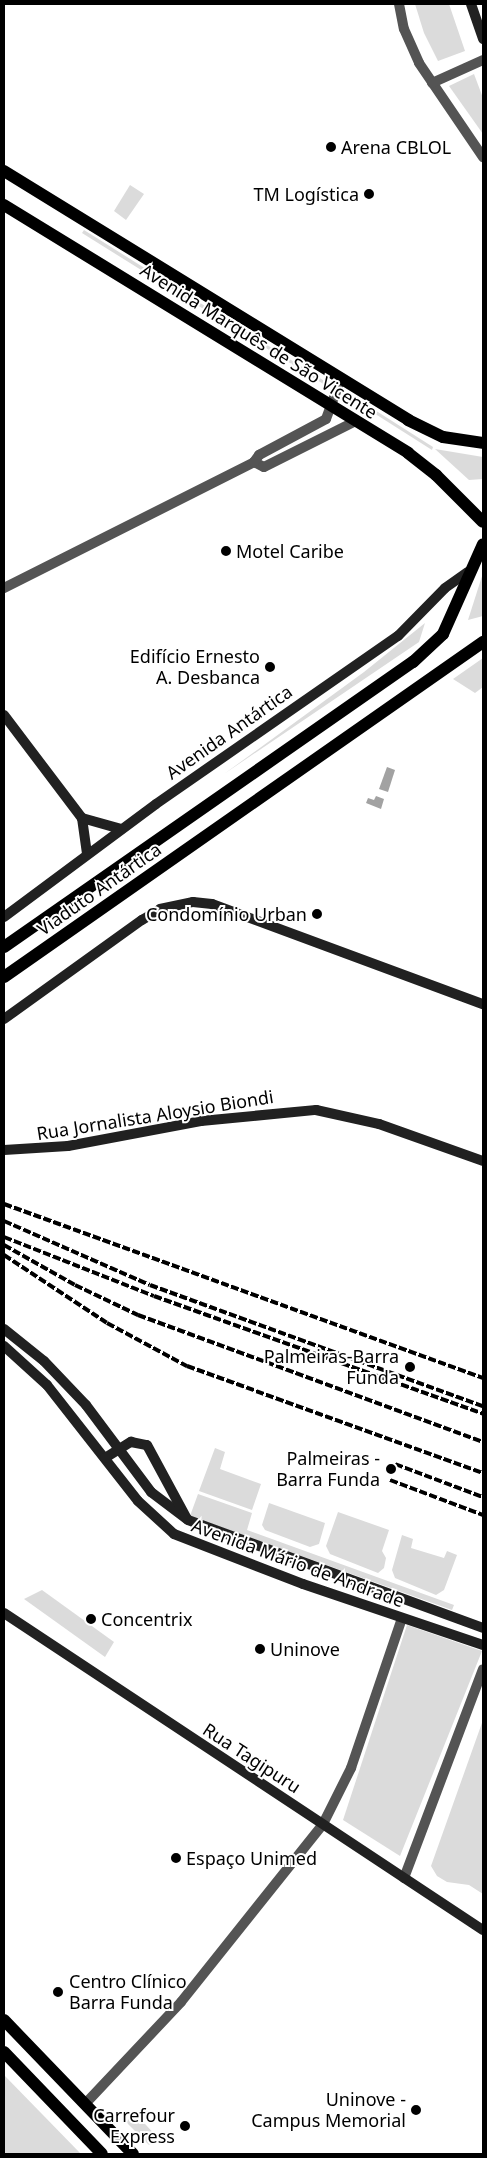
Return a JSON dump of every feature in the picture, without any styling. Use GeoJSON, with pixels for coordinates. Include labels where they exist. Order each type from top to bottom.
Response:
{"type":"FeatureCollection","features":[{"type":"Feature","properties":{"kind":"main road","name":"Avenida Marquês de São Vicente"},"geometry":{"type":"LineString","coordinates":[[4,171],[425,429],[443,437],[483,443]]}},
{"type":"Feature","properties":{"kind":"main road","name":"Avenida Marquês de São Vicente"},"geometry":{"type":"LineString","coordinates":[[4,205],[415,458],[483,522]]}},
{"type":"Feature","properties":{"kind":"main road","name":"Avenida Antártica"},"geometry":{"type":"LineString","coordinates":[[202,808],[362,699],[431,647],[452,618],[468,572],[483,544]]}},
{"type":"Feature","properties":{"kind":"main road","name":"Viaduto Antártica"},"geometry":{"type":"LineString","coordinates":[[4,977],[483,642]]}},
{"type":"Feature","properties":{"kind":"main road","name":"Viaduto Antártica"},"geometry":{"type":"LineString","coordinates":[[4,947],[202,808]]}},
{"type":"Feature","properties":{"kind":"main road"},"geometry":{"type":"LineString","coordinates":[[4,2020],[133,2154]]}},
{"type":"Feature","properties":{"kind":"main road"},"geometry":{"type":"LineString","coordinates":[[4,2052],[102,2154]]}},
{"type":"Feature","properties":{"kind":"street"},"geometry":{"type":"LineString","coordinates":[[399,4],[410,46],[432,84],[483,157]]}},
{"type":"Feature","properties":{"kind":"street"},"geometry":{"type":"LineString","coordinates":[[471,4],[483,39]]}},
{"type":"Feature","properties":{"kind":"street"},"geometry":{"type":"LineString","coordinates":[[432,84],[483,60]]}},
{"type":"Feature","properties":{"kind":"street"},"geometry":{"type":"LineString","coordinates":[[4,588],[254,462],[259,455],[326,419],[333,407],[341,378]]}},
{"type":"Feature","properties":{"kind":"street"},"geometry":{"type":"LineString","coordinates":[[254,462],[264,467],[356,422]]}},
{"type":"Feature","properties":{"kind":"street","name":"Avenida Antártica"},"geometry":{"type":"LineString","coordinates":[[4,917],[121,829],[387,644],[413,623],[453,581],[468,572]]}},
{"type":"Feature","properties":{"kind":"street"},"geometry":{"type":"LineString","coordinates":[[4,715],[82,818],[87,854]]}},
{"type":"Feature","properties":{"kind":"street"},"geometry":{"type":"LineString","coordinates":[[82,818],[121,829]]}},
{"type":"Feature","properties":{"kind":"street"},"geometry":{"type":"LineString","coordinates":[[4,1019],[142,920],[160,909],[193,902],[212,904],[483,1003]]}},
{"type":"Feature","properties":{"kind":"street","name":"Rua Jornalista Aloysio Biondi"},"geometry":{"type":"LineString","coordinates":[[4,1150],[68,1146],[201,1121],[316,1110],[379,1124],[483,1161]]}},
{"type":"Feature","properties":{"kind":"street","name":"Avenida Mário de Andrade"},"geometry":{"type":"LineString","coordinates":[[4,1329],[44,1360],[86,1405],[121,1448],[151,1492],[188,1520],[483,1628]]}},
{"type":"Feature","properties":{"kind":"street","name":"Avenida Mário de Andrade"},"geometry":{"type":"LineString","coordinates":[[4,1346],[47,1385],[138,1501],[174,1534],[402,1618],[483,1645]]}},
{"type":"Feature","properties":{"kind":"street"},"geometry":{"type":"LineString","coordinates":[[105,1458],[136,1440],[147,1445],[188,1520]]}},
{"type":"Feature","properties":{"kind":"street","name":"Rua Tagipuru"},"geometry":{"type":"LineString","coordinates":[[4,1613],[483,1930]]}},
{"type":"Feature","properties":{"kind":"street"},"geometry":{"type":"LineString","coordinates":[[85,2104],[181,2002],[323,1824],[351,1768],[402,1618]]}},
{"type":"Feature","properties":{"kind":"street"},"geometry":{"type":"LineString","coordinates":[[404,1878],[483,1669]]}},
{"type":"Feature","properties":{"kind":"shaded area"},"geometry":{"type":"Polygon","coordinates":[[[415,4],[449,4],[465,51],[438,61],[424,33],[415,4]]]}},
{"type":"Feature","properties":{"kind":"shaded area"},"geometry":{"type":"Polygon","coordinates":[[[474,74],[483,98],[483,134],[449,86],[474,74]]]}},
{"type":"Feature","properties":{"kind":"shaded area"},"geometry":{"type":"Polygon","coordinates":[[[130,185],[144,194],[126,220],[114,211],[130,185]]]}},
{"type":"Feature","properties":{"kind":"shaded area"},"geometry":{"type":"Polygon","coordinates":[[[84,230],[326,382],[325,385],[82,233],[84,230]]]}},
{"type":"Feature","properties":{"kind":"shaded area"},"geometry":{"type":"Polygon","coordinates":[[[359,400],[433,447],[432,450],[358,403],[359,400]]]}},
{"type":"Feature","properties":{"kind":"shaded area"},"geometry":{"type":"Polygon","coordinates":[[[435,449],[483,457],[483,479],[469,480],[435,449]]]}},
{"type":"Feature","properties":{"kind":"shaded area"},"geometry":{"type":"Polygon","coordinates":[[[483,573],[483,616],[468,620],[483,573]]]}},
{"type":"Feature","properties":{"kind":"shaded area"},"geometry":{"type":"Polygon","coordinates":[[[425,623],[419,642],[224,774],[364,672],[425,623]]]}},
{"type":"Feature","properties":{"kind":"shaded area"},"geometry":{"type":"Polygon","coordinates":[[[483,658],[483,687],[475,693],[453,679],[483,658]]]}},
{"type":"Feature","properties":{"kind":"shaded area"},"geometry":{"type":"Polygon","coordinates":[[[387,767],[395,770],[388,792],[379,789],[387,767]]]}},
{"type":"Feature","properties":{"kind":"shaded area"},"geometry":{"type":"Polygon","coordinates":[[[376,796],[384,799],[381,809],[366,803],[368,798],[374,800],[376,796]]]}},
{"type":"Feature","properties":{"kind":"shaded area"},"geometry":{"type":"Polygon","coordinates":[[[215,1448],[225,1452],[220,1469],[261,1484],[252,1510],[199,1491],[215,1448]]]}},
{"type":"Feature","properties":{"kind":"shaded area"},"geometry":{"type":"Polygon","coordinates":[[[198,1494],[252,1513],[247,1530],[454,1605],[452,1610],[190,1516],[198,1494]]]}},
{"type":"Feature","properties":{"kind":"shaded area"},"geometry":{"type":"Polygon","coordinates":[[[269,1503],[325,1523],[319,1544],[310,1547],[265,1530],[262,1525],[269,1503]]]}},
{"type":"Feature","properties":{"kind":"shaded area"},"geometry":{"type":"Polygon","coordinates":[[[338,1512],[389,1530],[382,1551],[386,1558],[384,1568],[378,1573],[330,1554],[326,1546],[338,1512]]]}},
{"type":"Feature","properties":{"kind":"shaded area"},"geometry":{"type":"Polygon","coordinates":[[[402,1535],[413,1539],[411,1548],[444,1558],[447,1551],[457,1555],[444,1590],[436,1595],[395,1578],[392,1570],[402,1535]]]}},
{"type":"Feature","properties":{"kind":"shaded area"},"geometry":{"type":"Polygon","coordinates":[[[42,1590],[114,1642],[105,1657],[24,1599],[42,1590]]]}},
{"type":"Feature","properties":{"kind":"shaded area"},"geometry":{"type":"Polygon","coordinates":[[[407,1625],[482,1651],[400,1856],[343,1820],[407,1625]]]}},
{"type":"Feature","properties":{"kind":"shaded area"},"geometry":{"type":"Polygon","coordinates":[[[483,1720],[483,1894],[469,1885],[447,1882],[437,1876],[431,1866],[483,1720]]]}},
{"type":"Feature","properties":{"kind":"shaded area"},"geometry":{"type":"Polygon","coordinates":[[[4,2075],[81,2154],[4,2154],[4,2075]]]}},
{"type":"Feature","properties":{"kind":"shaded area"},"geometry":{"type":"Polygon","coordinates":[[[135,2113],[157,2137],[149,2145],[126,2122],[135,2113]]]}},
{"type":"Feature","properties":{"kind":"railway"},"geometry":{"type":"LineString","coordinates":[[4,1204],[483,1378]]}},
{"type":"Feature","properties":{"kind":"railway"},"geometry":{"type":"LineString","coordinates":[[4,1221],[150,1285],[483,1406]]}},
{"type":"Feature","properties":{"kind":"railway"},"geometry":{"type":"LineString","coordinates":[[4,1237],[154,1296],[483,1414]]}},
{"type":"Feature","properties":{"kind":"railway"},"geometry":{"type":"LineString","coordinates":[[4,1245],[75,1285],[138,1315],[483,1442]]}},
{"type":"Feature","properties":{"kind":"railway"},"geometry":{"type":"LineString","coordinates":[[4,1255],[107,1323],[187,1366],[483,1473]]}},
{"type":"Feature","properties":{"kind":"railway"},"geometry":{"type":"LineString","coordinates":[[395,1464],[483,1497]]}},
{"type":"Feature","properties":{"kind":"railway"},"geometry":{"type":"LineString","coordinates":[[390,1480],[483,1515]]}},
{"type":"Feature","properties":{"kind":"place","name":"Arena CBLOL"},"geometry":{"type":"Point","coordinates":[331,147]}},
{"type":"Feature","properties":{"kind":"place","name":"TM Logística"},"geometry":{"type":"Point","coordinates":[369,194]}},
{"type":"Feature","properties":{"kind":"place","name":"Motel Caribe"},"geometry":{"type":"Point","coordinates":[226,551]}},
{"type":"Feature","properties":{"kind":"place","name":"Edifício Ernesto A. Desbanca"},"geometry":{"type":"Point","coordinates":[270,667]}},
{"type":"Feature","properties":{"kind":"place","name":"Condomínio Urban"},"geometry":{"type":"Point","coordinates":[317,914]}},
{"type":"Feature","properties":{"kind":"place","name":"Palmeiras-Barra Funda"},"geometry":{"type":"Point","coordinates":[410,1367]}},
{"type":"Feature","properties":{"kind":"place","name":"Palmeiras - Barra Funda"},"geometry":{"type":"Point","coordinates":[391,1469]}},
{"type":"Feature","properties":{"kind":"place","name":"Concentrix"},"geometry":{"type":"Point","coordinates":[91,1619]}},
{"type":"Feature","properties":{"kind":"place","name":"Uninove"},"geometry":{"type":"Point","coordinates":[260,1649]}},
{"type":"Feature","properties":{"kind":"place","name":"Espaço Unimed"},"geometry":{"type":"Point","coordinates":[176,1858]}},
{"type":"Feature","properties":{"kind":"place","name":"Centro Clínico Barra Funda"},"geometry":{"type":"Point","coordinates":[58,1992]}},
{"type":"Feature","properties":{"kind":"place","name":"Uninove - Campus Memorial"},"geometry":{"type":"Point","coordinates":[416,2110]}},
{"type":"Feature","properties":{"kind":"place","name":"Carrefour Express"},"geometry":{"type":"Point","coordinates":[185,2126]}}]}
